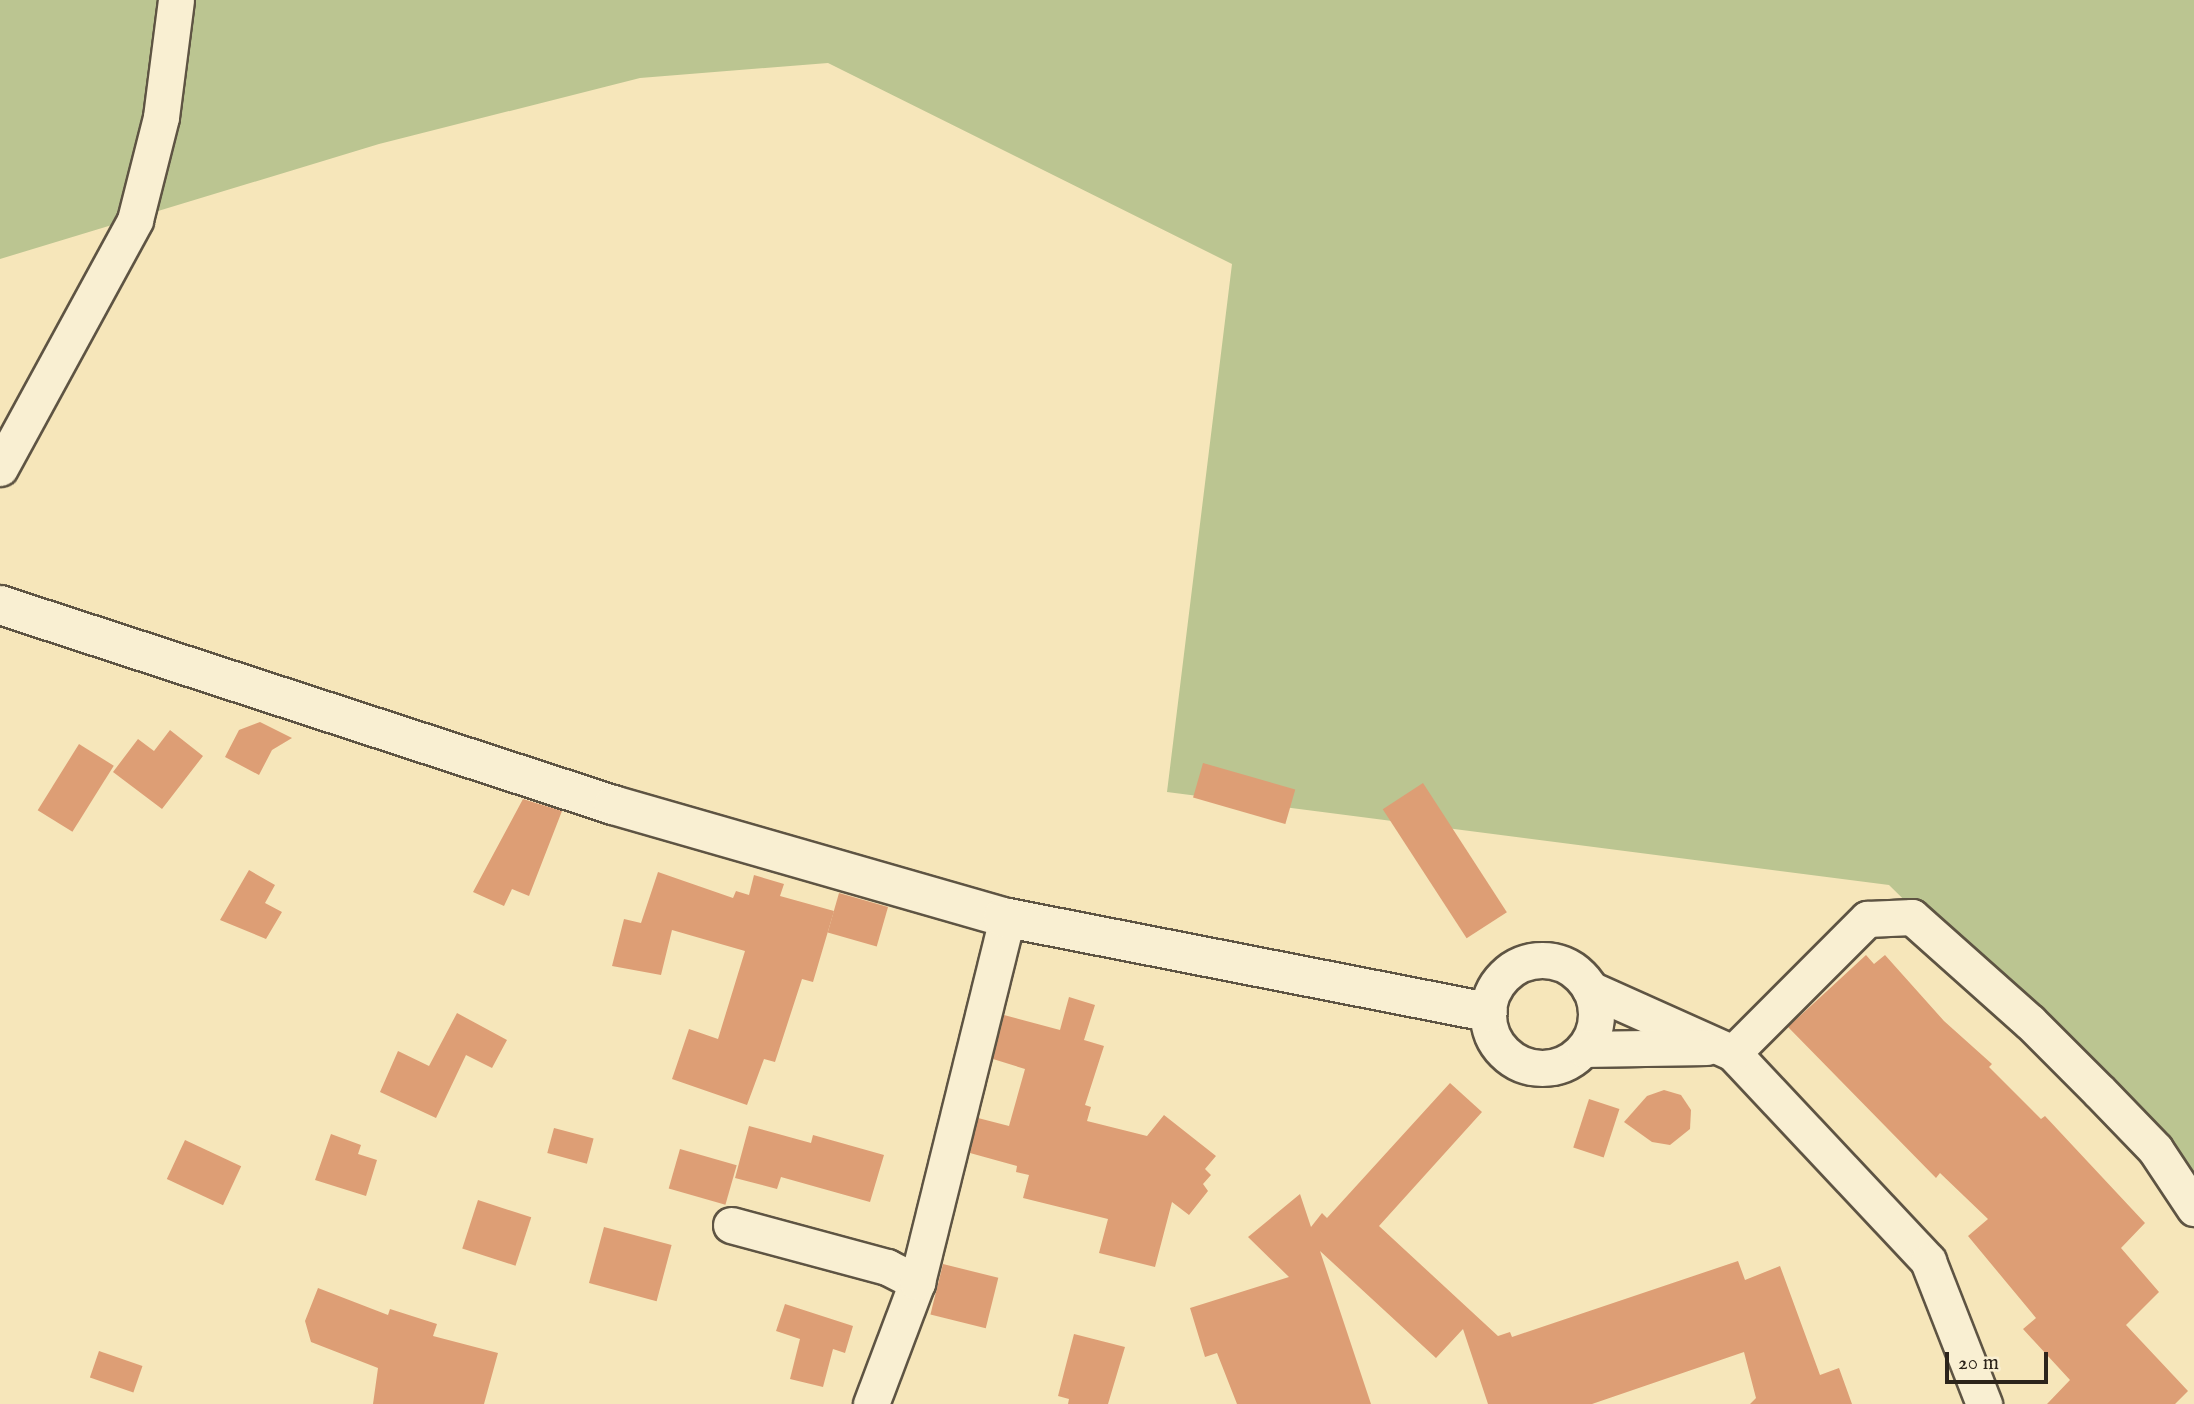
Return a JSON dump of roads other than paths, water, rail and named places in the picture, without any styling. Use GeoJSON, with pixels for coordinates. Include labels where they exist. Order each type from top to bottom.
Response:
{"type":"FeatureCollection","features":[{"type":"Feature","properties":{"kind":"street"},"geometry":{"type":"LineString","coordinates":[[0,468],[135,220],[161,117],[176,0]]}},
{"type":"Feature","properties":{"kind":"street"},"geometry":{"type":"LineString","coordinates":[[0,605],[613,806],[1007,918],[1488,1012]]}},
{"type":"Feature","properties":{"kind":"street"},"geometry":{"type":"LineString","coordinates":[[1584,1049],[1597,1018],[1590,989],[1581,976],[1561,964],[1523,963],[1498,982],[1488,1012],[1497,1044],[1523,1064],[1556,1066],[1584,1049],[1723,1050],[1867,919],[1912,917],[2030,1022],[2099,1091],[2155,1149],[2194,1208]]}},
{"type":"Feature","properties":{"kind":"street"},"geometry":{"type":"LineString","coordinates":[[871,1404],[917,1282],[1007,918]]}},
{"type":"Feature","properties":{"kind":"street"},"geometry":{"type":"LineString","coordinates":[[1590,989],[1723,1050],[1928,1261],[1984,1404]]}},
{"type":"Feature","properties":{"kind":"street"},"geometry":{"type":"LineString","coordinates":[[731,1225],[887,1266],[917,1282]]}}]}
